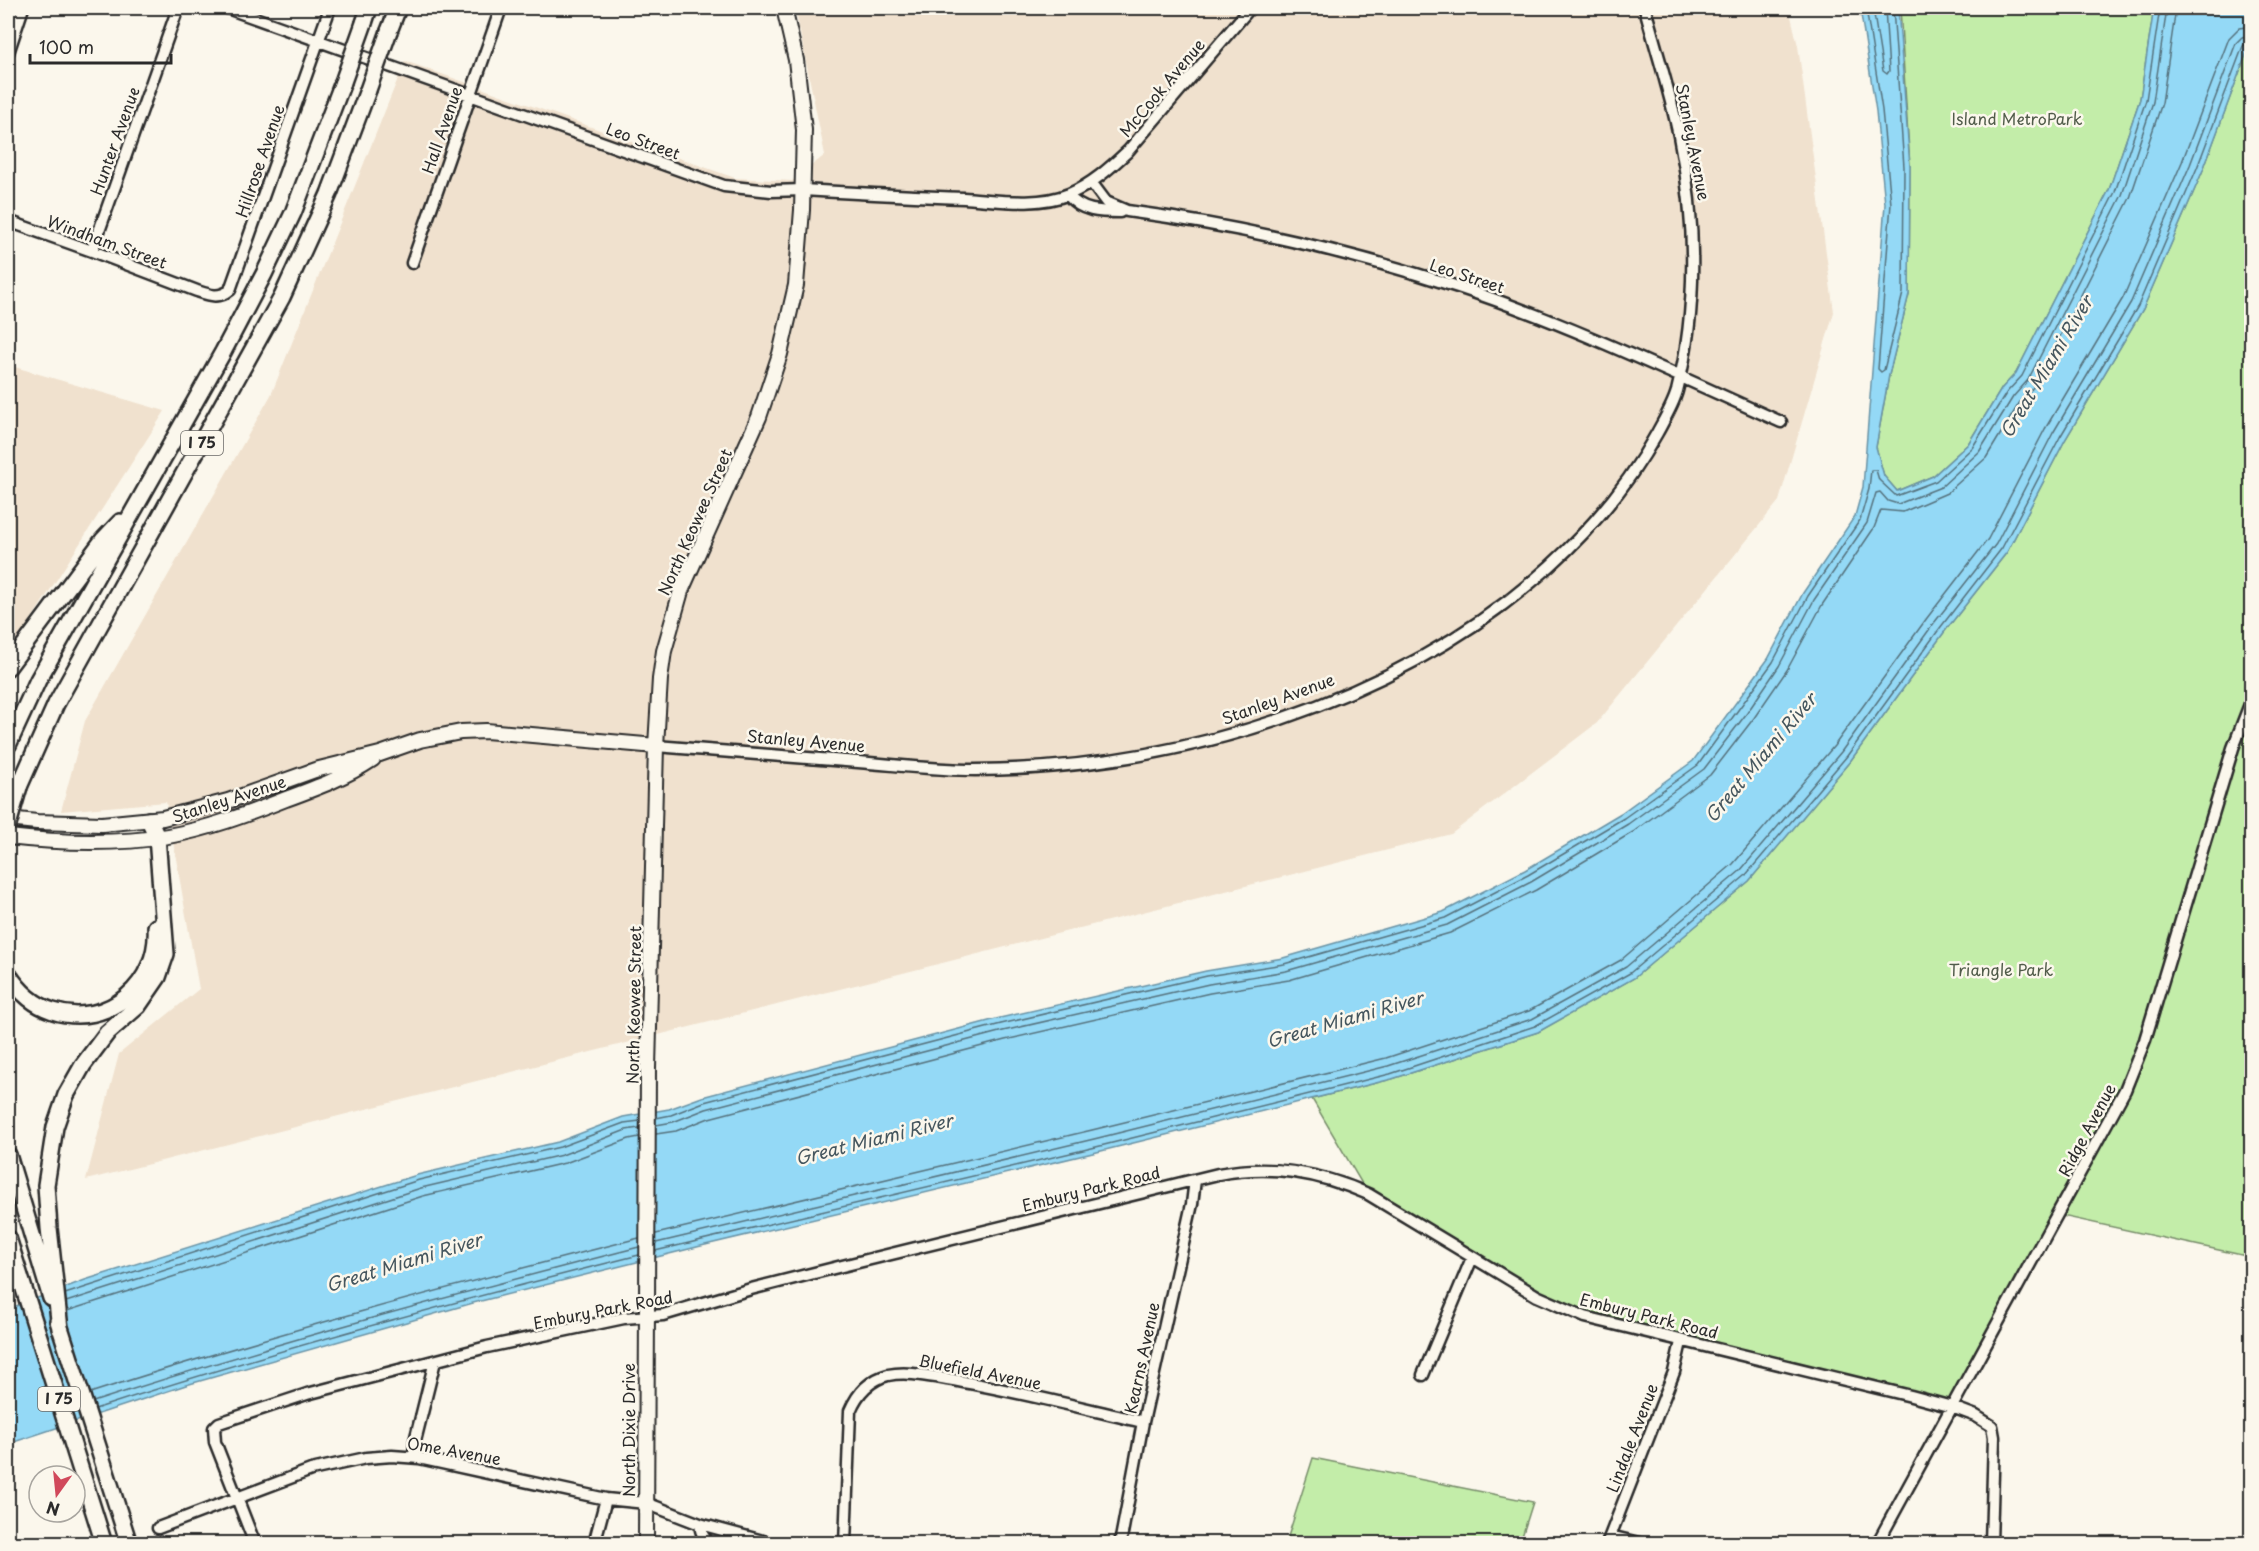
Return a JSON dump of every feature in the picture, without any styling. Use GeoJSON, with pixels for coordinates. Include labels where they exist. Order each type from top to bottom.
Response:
{"type":"FeatureCollection","features":[{"type":"Feature","properties":{"kind":"highway","name":"I 75"},"geometry":{"type":"LineString","coordinates":[[8,745],[44,670],[223,352],[264,274],[292,213],[369,8]]}},
{"type":"Feature","properties":{"kind":"highway","name":"I 75"},"geometry":{"type":"LineString","coordinates":[[8,825],[19,787],[56,704],[282,297],[329,194],[398,8]]}},
{"type":"Feature","properties":{"kind":"highway"},"geometry":{"type":"LineString","coordinates":[[8,667],[103,540],[140,500]]}},
{"type":"Feature","properties":{"kind":"highway"},"geometry":{"type":"LineString","coordinates":[[60,1329],[46,1185],[49,1156],[55,1127],[66,1095],[82,1065],[107,1033],[138,1006],[158,977],[166,954],[149,820]]}},
{"type":"Feature","properties":{"kind":"highway"},"geometry":{"type":"LineString","coordinates":[[8,974],[18,990],[37,1004],[53,1011],[72,1014],[97,1012],[114,1005],[142,983],[152,963],[157,934],[151,838]]}},
{"type":"Feature","properties":{"kind":"highway","name":"I 75"},"geometry":{"type":"LineString","coordinates":[[8,1155],[32,1240],[129,1544]]}},
{"type":"Feature","properties":{"kind":"highway","name":"I 75"},"geometry":{"type":"LineString","coordinates":[[9,1242],[104,1544]]}},
{"type":"Feature","properties":{"kind":"highway"},"geometry":{"type":"LineString","coordinates":[[8,1268],[31,1314]]}},
{"type":"Feature","properties":{"kind":"main road","name":"North Keowee Street"},"geometry":{"type":"LineString","coordinates":[[646,1317],[648,1068],[656,746],[660,679],[672,621],[692,565],[759,417],[780,354],[796,285],[803,190],[804,130],[796,60],[784,8]]}},
{"type":"Feature","properties":{"kind":"main road","name":"Stanley Avenue"},"geometry":{"type":"LineString","coordinates":[[8,819],[102,824],[149,820],[228,801],[315,770],[380,754],[420,740],[476,731],[656,746]]}},
{"type":"Feature","properties":{"kind":"main road","name":"Stanley Avenue"},"geometry":{"type":"LineString","coordinates":[[8,837],[103,842],[151,838],[199,829],[258,810],[355,771],[380,754]]}},
{"type":"Feature","properties":{"kind":"main road","name":"North Dixie Drive"},"geometry":{"type":"LineString","coordinates":[[646,1317],[646,1544]]}},
{"type":"Feature","properties":{"kind":"street"},"geometry":{"type":"LineString","coordinates":[[8,53],[23,8]]}},
{"type":"Feature","properties":{"kind":"street","name":"Hunter Avenue"},"geometry":{"type":"LineString","coordinates":[[92,251],[178,8]]}},
{"type":"Feature","properties":{"kind":"street","name":"Leo Street"},"geometry":{"type":"LineString","coordinates":[[227,8],[724,186],[771,191],[803,190],[1012,201],[1053,199],[1068,195],[1091,182],[1099,196],[1106,202],[1126,211]]}},
{"type":"Feature","properties":{"kind":"street","name":"Hillrose Avenue"},"geometry":{"type":"LineString","coordinates":[[197,291],[211,296],[223,296],[230,290],[330,8]]}},
{"type":"Feature","properties":{"kind":"street","name":"Hall Avenue"},"geometry":{"type":"LineString","coordinates":[[412,263],[501,8]]}},
{"type":"Feature","properties":{"kind":"street","name":"McCook Avenue"},"geometry":{"type":"LineString","coordinates":[[1091,182],[1128,151],[1250,8]]}},
{"type":"Feature","properties":{"kind":"street","name":"Stanley Avenue"},"geometry":{"type":"LineString","coordinates":[[656,746],[921,767],[1005,769],[1080,764],[1125,758],[1203,742],[1275,720],[1331,699],[1419,657],[1484,618],[1536,578],[1593,524],[1630,477],[1676,395],[1686,341],[1691,288],[1689,208],[1678,131],[1645,8]]}},
{"type":"Feature","properties":{"kind":"street","name":"Leo Street"},"geometry":{"type":"LineString","coordinates":[[1068,195],[1077,205],[1090,210],[1126,211],[1274,236],[1457,286],[1543,319],[1781,422]]}},
{"type":"Feature","properties":{"kind":"street","name":"Windham Street"},"geometry":{"type":"LineString","coordinates":[[8,221],[197,291]]}},
{"type":"Feature","properties":{"kind":"street","name":"Ridge Avenue"},"geometry":{"type":"LineString","coordinates":[[1877,1544],[2129,1082],[2145,1040],[2233,748],[2252,699]]}},
{"type":"Feature","properties":{"kind":"street","name":"Embury Park Road"},"geometry":{"type":"LineString","coordinates":[[237,1500],[215,1442],[215,1427],[219,1423],[307,1394],[435,1361],[624,1318],[663,1316],[751,1289],[883,1255],[1230,1171],[1263,1168],[1323,1176],[1368,1194],[1472,1258],[1562,1308],[1600,1322],[1831,1376],[1952,1407],[1976,1416],[1992,1426],[1995,1457],[1991,1544]]}},
{"type":"Feature","properties":{"kind":"street","name":"Kearns Avenue"},"geometry":{"type":"LineString","coordinates":[[1120,1544],[1143,1422],[1192,1204],[1195,1180]]}},
{"type":"Feature","properties":{"kind":"street"},"geometry":{"type":"LineString","coordinates":[[1423,1375],[1472,1258]]}},
{"type":"Feature","properties":{"kind":"street","name":"Lindale Avenue"},"geometry":{"type":"LineString","coordinates":[[1609,1540],[1674,1372],[1681,1342]]}},
{"type":"Feature","properties":{"kind":"street"},"geometry":{"type":"LineString","coordinates":[[414,1457],[415,1442],[435,1361]]}},
{"type":"Feature","properties":{"kind":"street","name":"Bluefield Avenue"},"geometry":{"type":"LineString","coordinates":[[844,1544],[850,1411],[866,1386],[884,1376],[912,1374],[959,1381],[1143,1422]]}},
{"type":"Feature","properties":{"kind":"street","name":"Ome Avenue"},"geometry":{"type":"LineString","coordinates":[[158,1528],[237,1500],[311,1470],[366,1458],[392,1456],[414,1457],[606,1500],[646,1503],[700,1524],[759,1542],[774,1544]]}},
{"type":"Feature","properties":{"kind":"street"},"geometry":{"type":"LineString","coordinates":[[237,1500],[255,1544]]}},
{"type":"Feature","properties":{"kind":"street"},"geometry":{"type":"LineString","coordinates":[[594,1544],[606,1500]]}},
{"type":"Feature","properties":{"kind":"street"},"geometry":{"type":"LineString","coordinates":[[700,1524],[704,1539],[710,1544]]}},
{"type":"Feature","properties":{"kind":"street"},"geometry":{"type":"LineString","coordinates":[[1609,1540],[1643,1544]]}},
{"type":"Feature","properties":{"kind":"shaded area"},"geometry":{"type":"Polygon","coordinates":[[[795,8],[1789,8],[1798,46],[1834,312],[1779,501],[1597,723],[1451,834],[86,1180],[119,1054],[199,989],[166,802],[61,811],[85,721],[271,395],[405,61],[735,178],[792,181],[825,155],[795,8]]]}},
{"type":"Feature","properties":{"kind":"shaded area"},"geometry":{"type":"Polygon","coordinates":[[[8,365],[165,411],[8,652],[8,365]]]}},
{"type":"Feature","properties":{"kind":"green space","name":"Island MetroPark"},"geometry":{"type":"Polygon","coordinates":[[[1900,8],[2154,8],[2140,99],[2109,190],[2016,373],[2002,388],[1968,444],[1933,476],[1897,491],[1884,476],[1876,447],[1889,375],[1909,294],[1910,167],[1900,8]]]}},
{"type":"Feature","properties":{"kind":"green space","name":"Triangle Park"},"geometry":{"type":"Polygon","coordinates":[[[2251,41],[2251,1257],[2058,1215],[1952,1407],[1585,1317],[1368,1194],[1312,1099],[1392,1079],[1538,1032],[1634,978],[1749,881],[1851,760],[1945,631],[2007,552],[2065,440],[2143,309],[2203,170],[2251,41]]]}},
{"type":"Feature","properties":{"kind":"green space"},"geometry":{"type":"Polygon","coordinates":[[[1313,1458],[1533,1502],[1520,1543],[1286,1543],[1313,1458]]]}},
{"type":"Feature","properties":{"kind":"water","name":"Great Miami River"},"geometry":{"type":"Polygon","coordinates":[[[1860,8],[1898,8],[1910,167],[1909,294],[1889,375],[1876,447],[1884,476],[1897,491],[1933,476],[1968,444],[2002,388],[2016,373],[2109,190],[2140,99],[2154,8],[2251,8],[2251,41],[2203,170],[2143,309],[2065,440],[2007,552],[1945,631],[1851,760],[1749,881],[1634,978],[1538,1032],[1392,1079],[473,1303],[186,1385],[8,1444],[8,1309],[85,1280],[417,1175],[558,1142],[623,1117],[669,1109],[702,1097],[1000,1018],[1206,971],[1283,958],[1443,912],[1525,870],[1621,813],[1693,761],[1768,659],[1803,593],[1855,516],[1863,487],[1885,204],[1876,111],[1860,8]]]}}]}
